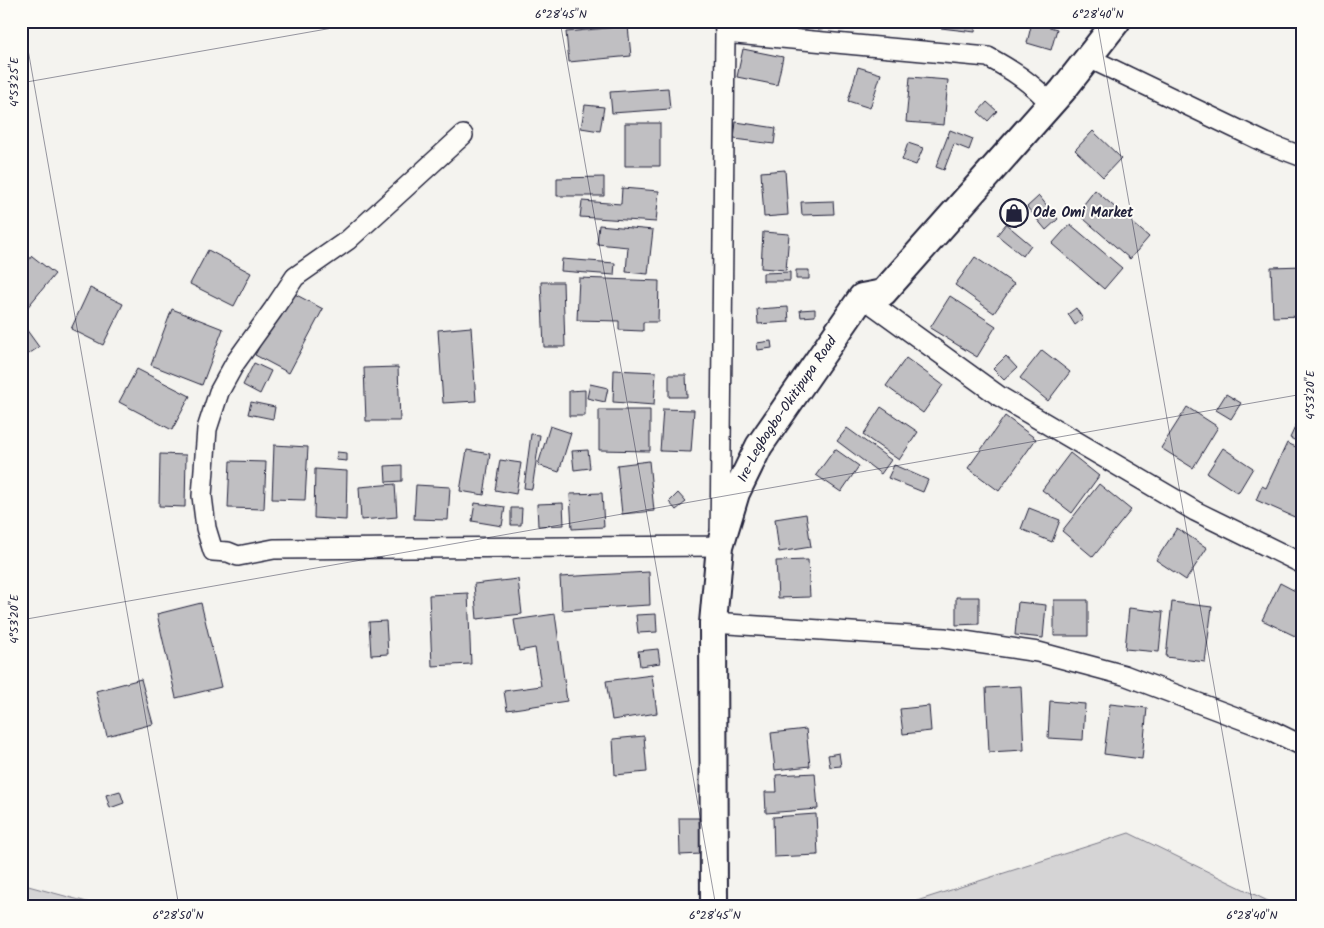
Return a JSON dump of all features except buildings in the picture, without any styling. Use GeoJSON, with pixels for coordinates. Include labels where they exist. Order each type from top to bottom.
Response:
{"type":"FeatureCollection","features":[{"type":"Feature","properties":{"kind":"street"},"geometry":{"type":"LineString","coordinates":[[862,297],[883,293],[1051,104],[1117,21]]}},
{"type":"Feature","properties":{"kind":"street"},"geometry":{"type":"LineString","coordinates":[[463,135],[348,240],[295,277],[234,363],[219,392],[207,429],[202,496],[206,528],[213,551],[228,552],[238,556],[274,549],[720,546],[725,27],[988,58],[1017,73],[1038,89],[1051,104]]}},
{"type":"Feature","properties":{"kind":"street"},"geometry":{"type":"LineString","coordinates":[[1089,58],[1266,143],[1303,157]]}},
{"type":"Feature","properties":{"kind":"street"},"geometry":{"type":"LineString","coordinates":[[862,297],[999,396],[1195,511],[1303,564]]}},
{"type":"Feature","properties":{"kind":"street","name":"Ire-Legbogbo-Okitipupa Road"},"geometry":{"type":"LineString","coordinates":[[714,907],[713,623],[720,546],[736,493],[760,446],[862,297]]}},
{"type":"Feature","properties":{"kind":"street"},"geometry":{"type":"LineString","coordinates":[[713,623],[944,638],[1038,652],[1124,675],[1270,730],[1303,746]]}},
{"type":"Feature","properties":{"kind":"shaded area"},"geometry":{"type":"Polygon","coordinates":[[[1129,833],[1280,907],[898,907],[1129,833]]]}},
{"type":"Feature","properties":{"kind":"shaded area"},"geometry":{"type":"Polygon","coordinates":[[[21,884],[105,907],[21,907],[21,884]]]}},
{"type":"Feature","properties":{"kind":"place","name":"Ode Omi Market"},"geometry":{"type":"Point","coordinates":[1014,213]}}]}
